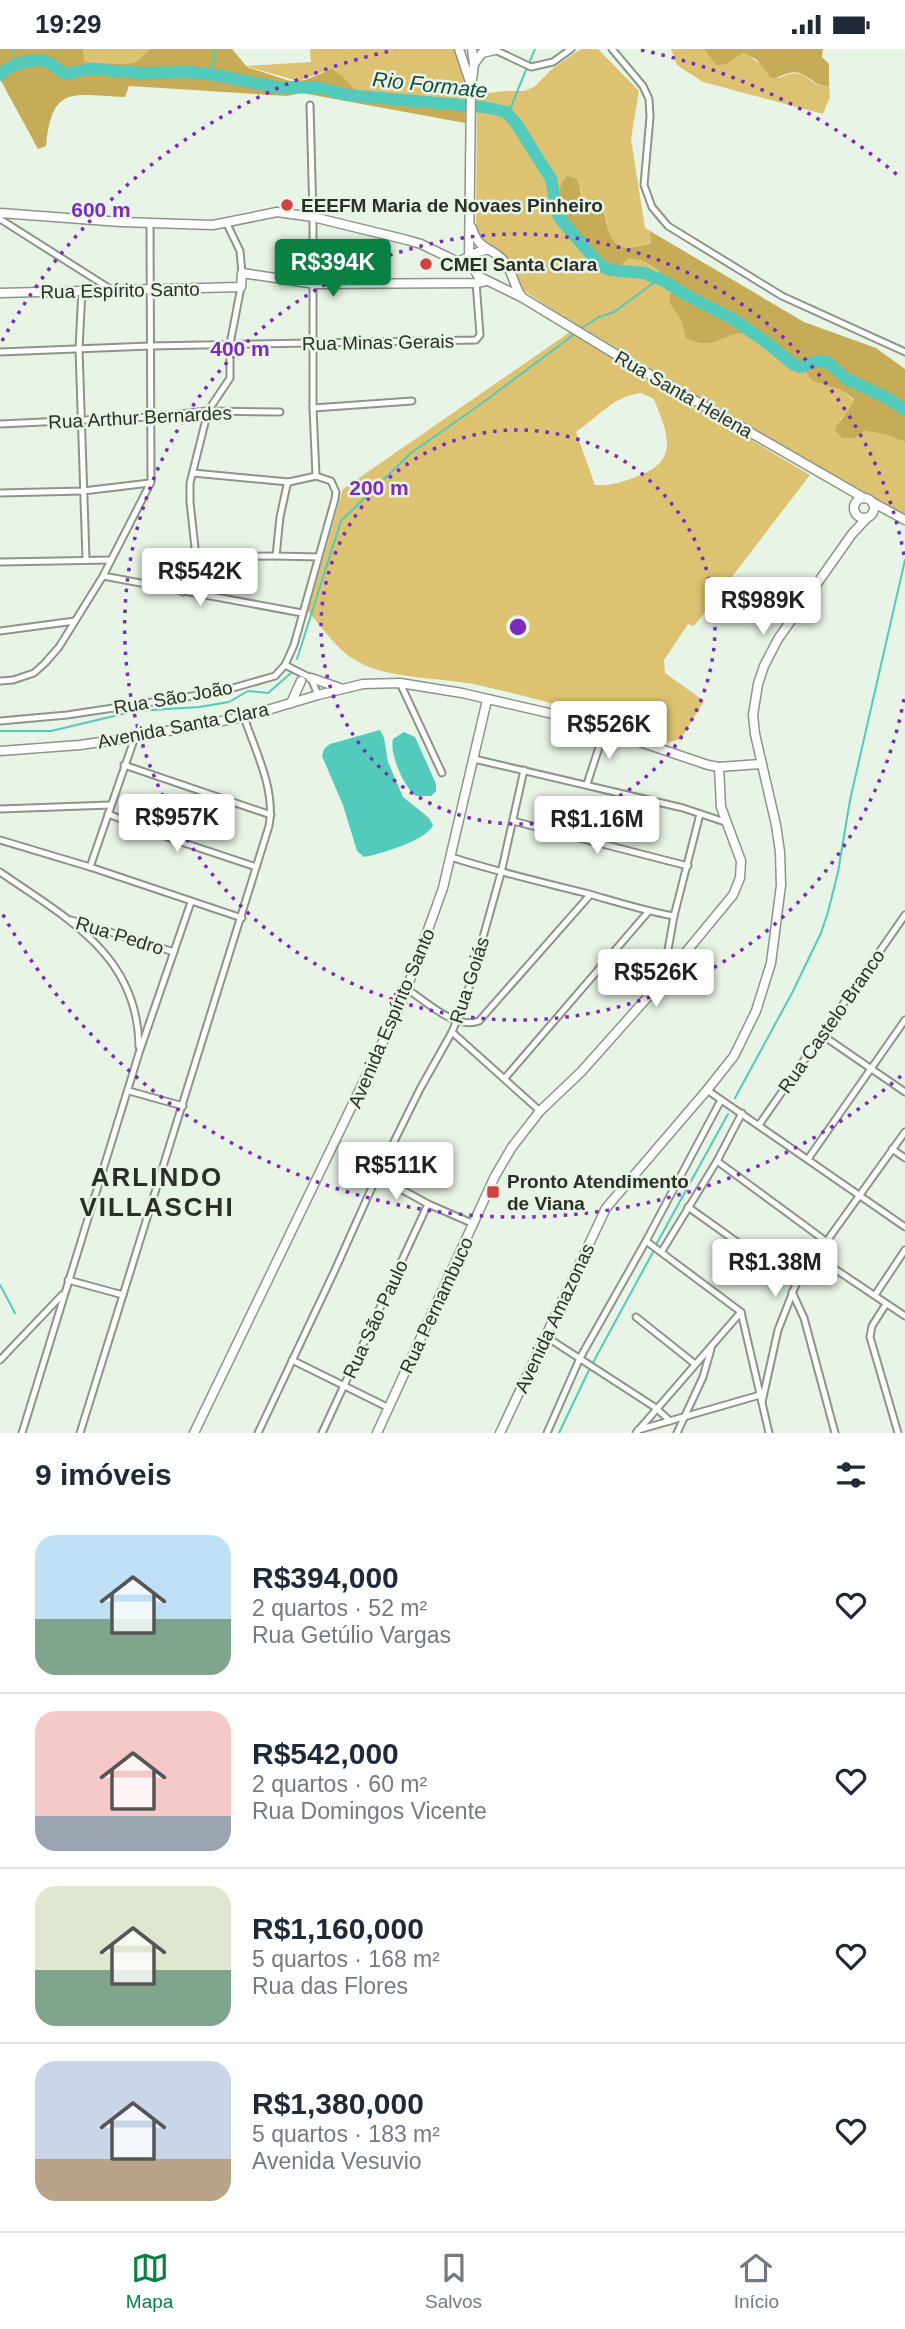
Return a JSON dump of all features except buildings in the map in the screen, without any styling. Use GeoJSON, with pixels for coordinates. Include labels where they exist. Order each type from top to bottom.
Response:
{"type":"FeatureCollection","features":[{"type":"Feature","properties":{"kind":"street"},"geometry":{"type":"LineString","coordinates":[[458,49],[468,72],[471,88]]}},
{"type":"Feature","properties":{"kind":"street"},"geometry":{"type":"LineString","coordinates":[[472,49],[474,64],[471,88],[469,256],[474,272]]}},
{"type":"Feature","properties":{"kind":"street"},"geometry":{"type":"LineString","coordinates":[[506,49],[511,57]]}},
{"type":"Feature","properties":{"kind":"street"},"geometry":{"type":"LineString","coordinates":[[474,64],[482,53],[494,50],[531,67],[553,62],[571,49]]}},
{"type":"Feature","properties":{"kind":"street"},"geometry":{"type":"LineString","coordinates":[[612,49],[643,86],[649,99],[644,185],[652,207],[668,226],[782,296],[905,352]]}},
{"type":"Feature","properties":{"kind":"street"},"geometry":{"type":"LineString","coordinates":[[310,105],[316,476]]}},
{"type":"Feature","properties":{"kind":"street"},"geometry":{"type":"LineString","coordinates":[[0,213],[213,225],[276,212],[313,217],[421,244],[456,261],[486,250]]}},
{"type":"Feature","properties":{"kind":"street"},"geometry":{"type":"LineString","coordinates":[[0,219],[112,290]]}},
{"type":"Feature","properties":{"kind":"street"},"geometry":{"type":"LineString","coordinates":[[183,592],[196,557],[190,502],[193,473],[208,411],[230,378],[230,345],[242,273],[240,251],[229,222]]}},
{"type":"Feature","properties":{"kind":"street"},"geometry":{"type":"LineString","coordinates":[[470,222],[474,235],[486,250],[502,259],[508,267],[516,289],[523,298]]}},
{"type":"Feature","properties":{"kind":"street"},"geometry":{"type":"LineString","coordinates":[[0,681],[34,673],[59,647],[103,576],[151,482],[150,223]]}},
{"type":"Feature","properties":{"kind":"street"},"geometry":{"type":"LineString","coordinates":[[496,285],[505,278],[508,267]]}},
{"type":"Feature","properties":{"kind":"street","name":"Rua Santa Helena"},"geometry":{"type":"LineString","coordinates":[[474,272],[868,500]]}},
{"type":"Feature","properties":{"kind":"street","name":"Rua Minas Gerais"},"geometry":{"type":"LineString","coordinates":[[0,352],[149,346],[476,340],[480,335],[474,272]]}},
{"type":"Feature","properties":{"kind":"street"},"geometry":{"type":"LineString","coordinates":[[242,273],[315,285],[487,281]]}},
{"type":"Feature","properties":{"kind":"street","name":"Rua Espírito Santo"},"geometry":{"type":"LineString","coordinates":[[0,293],[241,287]]}},
{"type":"Feature","properties":{"kind":"street"},"geometry":{"type":"LineString","coordinates":[[82,289],[79,349],[86,559]]}},
{"type":"Feature","properties":{"kind":"street"},"geometry":{"type":"LineString","coordinates":[[313,408],[412,401]]}},
{"type":"Feature","properties":{"kind":"street","name":"Rua Arthur Bernardes"},"geometry":{"type":"LineString","coordinates":[[0,424],[150,418],[208,411],[280,412]]}},
{"type":"Feature","properties":{"kind":"street"},"geometry":{"type":"LineString","coordinates":[[193,473],[289,482],[316,476],[331,481],[336,492],[294,645],[285,665],[300,677],[306,698]]}},
{"type":"Feature","properties":{"kind":"street"},"geometry":{"type":"LineString","coordinates":[[0,493],[83,491],[151,482]]}},
{"type":"Feature","properties":{"kind":"street"},"geometry":{"type":"LineString","coordinates":[[276,556],[280,517],[289,482]]}},
{"type":"Feature","properties":{"kind":"street","name":"Rua Santa Helena"},"geometry":{"type":"LineString","coordinates":[[845,489],[855,509]]}},
{"type":"Feature","properties":{"kind":"street"},"geometry":{"type":"LineString","coordinates":[[859,500],[868,500],[901,518],[860,517],[855,509],[859,500]]}},
{"type":"Feature","properties":{"kind":"street"},"geometry":{"type":"LineString","coordinates":[[868,500],[874,509],[869,517]]}},
{"type":"Feature","properties":{"kind":"street","name":"Avenida Amazonas"},"geometry":{"type":"LineString","coordinates":[[852,534],[855,509]]}},
{"type":"Feature","properties":{"kind":"street","name":"Avenida Amazonas"},"geometry":{"type":"LineString","coordinates":[[500,1433],[606,1208],[707,1090],[734,1056],[747,1033],[765,987],[776,937],[781,885],[780,852],[770,796],[760,764],[753,715],[758,684],[778,639],[852,534],[869,517]]}},
{"type":"Feature","properties":{"kind":"street"},"geometry":{"type":"LineString","coordinates":[[196,557],[318,557]]}},
{"type":"Feature","properties":{"kind":"street"},"geometry":{"type":"LineString","coordinates":[[0,562],[111,560]]}},
{"type":"Feature","properties":{"kind":"street"},"geometry":{"type":"LineString","coordinates":[[103,576],[302,613]]}},
{"type":"Feature","properties":{"kind":"street"},"geometry":{"type":"LineString","coordinates":[[0,631],[75,621]]}},
{"type":"Feature","properties":{"kind":"street","name":"Rua São João"},"geometry":{"type":"LineString","coordinates":[[0,721],[68,715],[219,692],[275,676],[285,665]]}},
{"type":"Feature","properties":{"kind":"street"},"geometry":{"type":"LineString","coordinates":[[300,677],[311,677],[343,689]]}},
{"type":"Feature","properties":{"kind":"street"},"geometry":{"type":"LineString","coordinates":[[291,703],[300,677]]}},
{"type":"Feature","properties":{"kind":"street"},"geometry":{"type":"LineString","coordinates":[[311,677],[318,695]]}},
{"type":"Feature","properties":{"kind":"street"},"geometry":{"type":"LineString","coordinates":[[400,683],[442,773]]}},
{"type":"Feature","properties":{"kind":"street","name":"Avenida Santa Clara"},"geometry":{"type":"LineString","coordinates":[[0,751],[80,745],[135,737],[244,717],[363,684],[400,683],[566,717],[719,767],[760,764]]}},
{"type":"Feature","properties":{"kind":"street","name":"Avenida Espírito Santo"},"geometry":{"type":"LineString","coordinates":[[194,1433],[348,1117],[407,989],[434,919],[487,699]]}},
{"type":"Feature","properties":{"kind":"street"},"geometry":{"type":"LineString","coordinates":[[80,1433],[242,918],[271,815],[267,786],[244,717]]}},
{"type":"Feature","properties":{"kind":"street"},"geometry":{"type":"LineString","coordinates":[[587,784],[605,729]]}},
{"type":"Feature","properties":{"kind":"street"},"geometry":{"type":"LineString","coordinates":[[90,867],[135,737]]}},
{"type":"Feature","properties":{"kind":"street"},"geometry":{"type":"LineString","coordinates":[[474,759],[587,784],[725,822]]}},
{"type":"Feature","properties":{"kind":"street"},"geometry":{"type":"LineString","coordinates":[[124,765],[271,815]]}},
{"type":"Feature","properties":{"kind":"street","name":"Rua Pernambuco"},"geometry":{"type":"LineString","coordinates":[[377,1433],[503,1161],[540,1111],[581,1072],[662,981],[727,904],[737,887],[741,861],[725,822],[720,797],[719,767]]}},
{"type":"Feature","properties":{"kind":"street","name":"Rua Goiás"},"geometry":{"type":"LineString","coordinates":[[258,1433],[377,1176],[452,1032],[466,998],[501,873],[524,770]]}},
{"type":"Feature","properties":{"kind":"street"},"geometry":{"type":"LineString","coordinates":[[0,809],[110,805]]}},
{"type":"Feature","properties":{"kind":"street"},"geometry":{"type":"LineString","coordinates":[[108,814],[257,867]]}},
{"type":"Feature","properties":{"kind":"street"},"geometry":{"type":"LineString","coordinates":[[662,981],[674,916],[700,814]]}},
{"type":"Feature","properties":{"kind":"street"},"geometry":{"type":"LineString","coordinates":[[513,821],[688,866]]}},
{"type":"Feature","properties":{"kind":"street"},"geometry":{"type":"LineString","coordinates":[[0,840],[242,918]]}},
{"type":"Feature","properties":{"kind":"street"},"geometry":{"type":"LineString","coordinates":[[451,857],[648,912],[674,916]]}},
{"type":"Feature","properties":{"kind":"street"},"geometry":{"type":"LineString","coordinates":[[0,872],[93,939],[112,962],[134,1012],[139,1053]]}},
{"type":"Feature","properties":{"kind":"street"},"geometry":{"type":"LineString","coordinates":[[407,989],[456,1021],[469,1024],[479,1021],[590,895]]}},
{"type":"Feature","properties":{"kind":"street"},"geometry":{"type":"LineString","coordinates":[[22,1433],[139,1053],[191,902]]}},
{"type":"Feature","properties":{"kind":"street"},"geometry":{"type":"LineString","coordinates":[[505,1078],[648,912]]}},
{"type":"Feature","properties":{"kind":"street","name":"Rua Castelo Branco"},"geometry":{"type":"LineString","coordinates":[[759,1125],[904,916]]}},
{"type":"Feature","properties":{"kind":"street","name":"Rua Pedro"},"geometry":{"type":"LineString","coordinates":[[65,918],[174,952]]}},
{"type":"Feature","properties":{"kind":"street"},"geometry":{"type":"LineString","coordinates":[[808,1159],[905,1020]]}},
{"type":"Feature","properties":{"kind":"street"},"geometry":{"type":"LineString","coordinates":[[452,1032],[540,1111]]}},
{"type":"Feature","properties":{"kind":"street"},"geometry":{"type":"LineString","coordinates":[[822,1035],[905,1092]]}},
{"type":"Feature","properties":{"kind":"street"},"geometry":{"type":"LineString","coordinates":[[707,1090],[905,1227]]}},
{"type":"Feature","properties":{"kind":"street"},"geometry":{"type":"LineString","coordinates":[[129,1091],[183,1106]]}},
{"type":"Feature","properties":{"kind":"street"},"geometry":{"type":"LineString","coordinates":[[547,1433],[582,1359],[721,1100]]}},
{"type":"Feature","properties":{"kind":"street"},"geometry":{"type":"LineString","coordinates":[[662,1251],[717,1161],[742,1113]]}},
{"type":"Feature","properties":{"kind":"street"},"geometry":{"type":"LineString","coordinates":[[761,1399],[792,1291],[905,1132]]}},
{"type":"Feature","properties":{"kind":"street"},"geometry":{"type":"LineString","coordinates":[[892,1149],[905,1158]]}},
{"type":"Feature","properties":{"kind":"street"},"geometry":{"type":"LineString","coordinates":[[717,1161],[827,1242]]}},
{"type":"Feature","properties":{"kind":"street"},"geometry":{"type":"LineString","coordinates":[[377,1176],[428,1204],[474,1224]]}},
{"type":"Feature","properties":{"kind":"street","name":"Rua São Paulo"},"geometry":{"type":"LineString","coordinates":[[322,1433],[428,1204]]}},
{"type":"Feature","properties":{"kind":"street"},"geometry":{"type":"LineString","coordinates":[[688,1207],[796,1284]]}},
{"type":"Feature","properties":{"kind":"street"},"geometry":{"type":"LineString","coordinates":[[646,1241],[741,1312],[769,1433]]}},
{"type":"Feature","properties":{"kind":"street"},"geometry":{"type":"LineString","coordinates":[[875,1295],[905,1249]]}},
{"type":"Feature","properties":{"kind":"street"},"geometry":{"type":"LineString","coordinates":[[817,1257],[905,1316]]}},
{"type":"Feature","properties":{"kind":"street"},"geometry":{"type":"LineString","coordinates":[[68,1280],[123,1295]]}},
{"type":"Feature","properties":{"kind":"street"},"geometry":{"type":"LineString","coordinates":[[792,1291],[804,1318],[835,1433]]}},
{"type":"Feature","properties":{"kind":"street"},"geometry":{"type":"LineString","coordinates":[[0,1360],[64,1293]]}},
{"type":"Feature","properties":{"kind":"street"},"geometry":{"type":"LineString","coordinates":[[886,1304],[872,1326],[870,1337],[898,1433]]}},
{"type":"Feature","properties":{"kind":"street"},"geometry":{"type":"LineString","coordinates":[[637,1432],[741,1312]]}},
{"type":"Feature","properties":{"kind":"street"},"geometry":{"type":"LineString","coordinates":[[636,1317],[695,1364]]}},
{"type":"Feature","properties":{"kind":"street"},"geometry":{"type":"LineString","coordinates":[[545,1336],[656,1408],[670,1421]]}},
{"type":"Feature","properties":{"kind":"street"},"geometry":{"type":"LineString","coordinates":[[677,1433],[703,1377],[712,1346]]}},
{"type":"Feature","properties":{"kind":"street"},"geometry":{"type":"LineString","coordinates":[[292,1360],[389,1408]]}},
{"type":"Feature","properties":{"kind":"street"},"geometry":{"type":"LineString","coordinates":[[637,1432],[685,1416],[761,1399]]}},
{"type":"Feature","properties":{"kind":"shaded area"},"geometry":{"type":"Polygon","coordinates":[[[0,49],[83,49],[85,62],[126,64],[136,62],[150,49],[232,49],[247,67],[290,81],[305,80],[332,69],[353,88],[367,93],[382,96],[397,94],[415,102],[465,106],[465,123],[302,93],[287,96],[129,86],[125,97],[68,97],[53,112],[46,146],[38,149],[0,79],[0,49]]]}},
{"type":"Feature","properties":{"kind":"shaded area"},"geometry":{"type":"Polygon","coordinates":[[[83,49],[150,49],[136,62],[126,64],[85,62],[83,49]]]}},
{"type":"Feature","properties":{"kind":"shaded area"},"geometry":{"type":"Polygon","coordinates":[[[310,49],[453,49],[463,77],[465,106],[415,102],[397,94],[382,96],[367,93],[325,71],[298,81],[245,66],[311,62],[310,49]]]}},
{"type":"Feature","properties":{"kind":"shaded area"},"geometry":{"type":"Polygon","coordinates":[[[581,49],[598,49],[639,91],[631,139],[645,228],[650,231],[652,242],[630,248],[617,246],[602,206],[591,198],[586,202],[581,190],[559,203],[567,223],[590,254],[637,259],[655,268],[672,288],[671,303],[679,315],[687,338],[710,343],[734,334],[763,337],[792,356],[812,381],[841,390],[854,400],[849,412],[840,419],[842,438],[855,438],[864,431],[884,434],[905,442],[905,514],[840,481],[559,314],[517,286],[511,264],[485,247],[476,231],[477,94],[524,91],[534,87],[552,69],[581,49]]]}},
{"type":"Feature","properties":{"kind":"shaded area"},"geometry":{"type":"Polygon","coordinates":[[[671,49],[704,49],[714,59],[727,64],[743,53],[779,78],[796,74],[821,86],[829,86],[830,97],[823,114],[703,82],[677,65],[671,49]]]}},
{"type":"Feature","properties":{"kind":"shaded area"},"geometry":{"type":"Polygon","coordinates":[[[704,49],[823,49],[822,57],[829,64],[829,86],[821,85],[795,72],[771,78],[756,59],[743,53],[727,64],[716,65],[704,49]]]}},
{"type":"Feature","properties":{"kind":"shaded area"},"geometry":{"type":"Polygon","coordinates":[[[568,176],[577,179],[586,202],[590,198],[598,200],[618,246],[630,248],[651,243],[650,231],[804,322],[876,348],[905,369],[905,442],[884,434],[864,431],[855,438],[842,438],[835,430],[854,399],[841,390],[812,381],[792,356],[763,337],[734,334],[709,343],[686,338],[681,320],[670,303],[672,288],[659,271],[642,261],[628,258],[615,271],[605,269],[586,252],[562,211],[561,185],[568,176]]]}},
{"type":"Feature","properties":{"kind":"shaded area"},"geometry":{"type":"Polygon","coordinates":[[[570,332],[810,475],[694,626],[688,624],[664,660],[665,673],[704,701],[681,739],[662,744],[618,725],[548,702],[463,682],[396,674],[365,665],[346,654],[308,611],[343,489],[570,332]],[[641,393],[623,398],[576,432],[595,485],[627,480],[652,469],[660,462],[667,444],[654,399],[641,393]]]}},
{"type":"Feature","properties":{"kind":"water"},"geometry":{"type":"Polygon","coordinates":[[[380,730],[388,762],[403,797],[429,818],[433,825],[429,831],[413,841],[364,857],[357,851],[343,805],[322,756],[324,749],[330,744],[380,730]]]}},
{"type":"Feature","properties":{"kind":"water"},"geometry":{"type":"Polygon","coordinates":[[[404,732],[415,737],[436,784],[436,791],[431,796],[416,796],[398,770],[392,745],[393,739],[404,732]]]}},
{"type":"Feature","properties":{"kind":"waterway"},"geometry":{"type":"LineString","coordinates":[[12,49],[18,65]]}},
{"type":"Feature","properties":{"kind":"waterway"},"geometry":{"type":"LineString","coordinates":[[212,74],[215,49]]}},
{"type":"Feature","properties":{"kind":"waterway"},"geometry":{"type":"LineString","coordinates":[[529,63],[535,49]]}},
{"type":"Feature","properties":{"kind":"waterway","name":"Rio Formate"},"geometry":{"type":"LineString","coordinates":[[0,75],[15,65],[42,61],[52,64],[66,74],[89,69],[140,73],[190,72],[281,88],[316,87],[347,95],[484,107],[506,112],[516,123],[551,179],[558,215],[601,266],[610,270],[644,273],[664,281],[733,319],[794,365],[801,367],[817,361],[827,362],[847,379],[889,399],[905,410]]}},
{"type":"Feature","properties":{"kind":"waterway"},"geometry":{"type":"LineString","coordinates":[[508,114],[526,70]]}},
{"type":"Feature","properties":{"kind":"waterway"},"geometry":{"type":"LineString","coordinates":[[580,329],[599,317],[614,312],[659,279]]}},
{"type":"Feature","properties":{"kind":"waterway"},"geometry":{"type":"LineString","coordinates":[[297,659],[341,521],[411,453],[576,333]]}},
{"type":"Feature","properties":{"kind":"waterway"},"geometry":{"type":"LineString","coordinates":[[735,1098],[792,993],[821,933],[828,912],[838,872],[850,800],[905,560]]}},
{"type":"Feature","properties":{"kind":"waterway"},"geometry":{"type":"LineString","coordinates":[[0,731],[51,731],[135,711],[199,707],[229,702],[248,691],[268,693],[291,673]]}},
{"type":"Feature","properties":{"kind":"waterway"},"geometry":{"type":"LineString","coordinates":[[657,1243],[728,1114]]}},
{"type":"Feature","properties":{"kind":"waterway"},"geometry":{"type":"LineString","coordinates":[[559,1433],[589,1370],[653,1252]]}},
{"type":"Feature","properties":{"kind":"waterway"},"geometry":{"type":"LineString","coordinates":[[0,1285],[15,1313]]}},
{"type":"Feature","properties":{"kind":"place","name":"EEEFM Maria de Novaes Pinheiro"},"geometry":{"type":"Point","coordinates":[287,205]}},
{"type":"Feature","properties":{"kind":"place","name":"CMEI Santa Clara"},"geometry":{"type":"Point","coordinates":[426,264]}},
{"type":"Feature","properties":{"kind":"place","name":"Pronto Atendimento de Viana"},"geometry":{"type":"Point","coordinates":[493,1192]}},
{"type":"Feature","properties":{"kind":"district","name":"ARLINDO VILLASCHI"},"geometry":{"type":"Point","coordinates":[157,1192]}}]}
